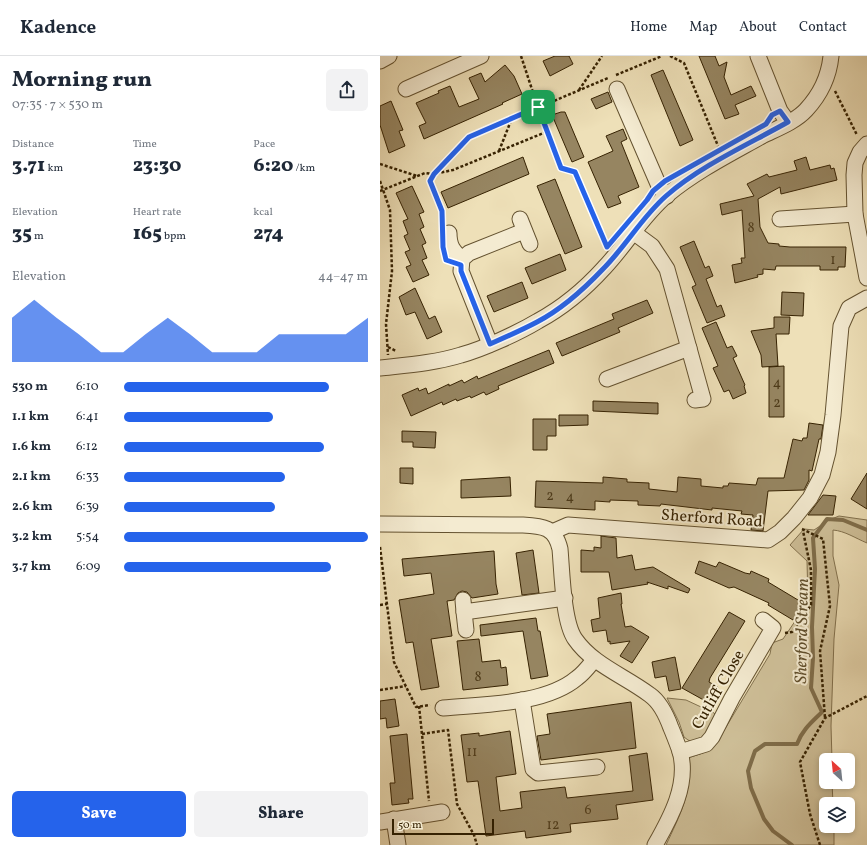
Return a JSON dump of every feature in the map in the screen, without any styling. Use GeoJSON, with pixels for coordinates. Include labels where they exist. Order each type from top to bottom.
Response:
{"type":"FeatureCollection","features":[{"type":"Feature","properties":{"kind":"street"},"geometry":{"type":"LineString","coordinates":[[380,61],[389,56]]}},
{"type":"Feature","properties":{"kind":"street"},"geometry":{"type":"LineString","coordinates":[[406,89],[481,56]]}},
{"type":"Feature","properties":{"kind":"street"},"geometry":{"type":"LineString","coordinates":[[758,56],[780,111],[788,122]]}},
{"type":"Feature","properties":{"kind":"street"},"geometry":{"type":"LineString","coordinates":[[384,367],[431,362],[461,355],[490,344],[538,322],[573,298],[604,268],[633,232],[666,196],[723,158],[806,111],[824,83],[830,66],[831,56]]}},
{"type":"Feature","properties":{"kind":"street"},"geometry":{"type":"LineString","coordinates":[[617,89],[659,186],[666,196]]}},
{"type":"Feature","properties":{"kind":"street"},"geometry":{"type":"LineString","coordinates":[[863,148],[855,163],[855,214],[867,278]]}},
{"type":"Feature","properties":{"kind":"street"},"geometry":{"type":"LineString","coordinates":[[780,219],[855,214]]}},
{"type":"Feature","properties":{"kind":"street"},"geometry":{"type":"LineString","coordinates":[[446,229],[450,246],[462,259]]}},
{"type":"Feature","properties":{"kind":"street"},"geometry":{"type":"LineString","coordinates":[[490,344],[461,271],[462,259],[469,253],[525,231]]}},
{"type":"Feature","properties":{"kind":"street"},"geometry":{"type":"LineString","coordinates":[[633,232],[652,246],[667,269],[703,399],[695,400]]}},
{"type":"Feature","properties":{"kind":"street","name":"Sherford Road"},"geometry":{"type":"LineString","coordinates":[[552,532],[568,525],[768,540],[780,532],[794,518],[810,498],[822,475],[828,452],[833,415],[841,326],[850,308],[867,298]]}},
{"type":"Feature","properties":{"kind":"street"},"geometry":{"type":"LineString","coordinates":[[607,379],[689,348]]}},
{"type":"Feature","properties":{"kind":"street"},"geometry":{"type":"LineString","coordinates":[[380,524],[523,525],[542,526],[552,532],[558,540],[560,549],[567,618],[574,638],[594,660],[651,696],[662,710],[680,752],[682,776],[678,797],[672,816],[655,845]]}},
{"type":"Feature","properties":{"kind":"street"},"geometry":{"type":"LineString","coordinates":[[466,630],[463,606],[565,598]]}},
{"type":"Feature","properties":{"kind":"street","name":"Cutliff Close"},"geometry":{"type":"LineString","coordinates":[[680,752],[706,744],[712,737],[732,698],[773,627]]}},
{"type":"Feature","properties":{"kind":"street"},"geometry":{"type":"LineString","coordinates":[[443,708],[522,700],[548,695],[578,678],[594,660]]}},
{"type":"Feature","properties":{"kind":"street"},"geometry":{"type":"LineString","coordinates":[[522,700],[533,769],[538,773],[597,767]]}},
{"type":"Feature","properties":{"kind":"street"},"geometry":{"type":"LineString","coordinates":[[398,845],[387,820],[436,813]]}},
{"type":"Feature","properties":{"kind":"path"},"geometry":{"type":"LineString","coordinates":[[521,56],[546,132],[561,168],[575,172],[607,247],[612,241]]}},
{"type":"Feature","properties":{"kind":"path"},"geometry":{"type":"LineString","coordinates":[[578,90],[602,56]]}},
{"type":"Feature","properties":{"kind":"path"},"geometry":{"type":"LineString","coordinates":[[446,229],[442,211],[430,181],[434,174],[469,137],[662,56]]}},
{"type":"Feature","properties":{"kind":"path"},"geometry":{"type":"LineString","coordinates":[[670,56],[684,63],[723,158]]}},
{"type":"Feature","properties":{"kind":"path"},"geometry":{"type":"LineString","coordinates":[[824,83],[831,85],[857,135],[853,145],[863,148]]}},
{"type":"Feature","properties":{"kind":"path"},"geometry":{"type":"LineString","coordinates":[[499,151],[512,118]]}},
{"type":"Feature","properties":{"kind":"path"},"geometry":{"type":"LineString","coordinates":[[382,190],[425,173],[434,174],[453,170],[546,132]]}},
{"type":"Feature","properties":{"kind":"path"},"geometry":{"type":"LineString","coordinates":[[380,164],[417,176]]}},
{"type":"Feature","properties":{"kind":"path"},"geometry":{"type":"LineString","coordinates":[[380,181],[390,210],[392,271],[386,324],[388,347],[384,367]]}},
{"type":"Feature","properties":{"kind":"path"},"geometry":{"type":"LineString","coordinates":[[388,347],[400,352]]}},
{"type":"Feature","properties":{"kind":"path"},"geometry":{"type":"LineString","coordinates":[[773,627],[792,632],[810,605],[811,570],[803,530]]}},
{"type":"Feature","properties":{"kind":"path"},"geometry":{"type":"LineString","coordinates":[[810,533],[823,539],[830,606],[820,651],[825,718]]}},
{"type":"Feature","properties":{"kind":"path"},"geometry":{"type":"LineString","coordinates":[[380,547],[394,662],[416,706],[440,703],[443,708]]}},
{"type":"Feature","properties":{"kind":"path"},"geometry":{"type":"LineString","coordinates":[[380,605],[387,604]]}},
{"type":"Feature","properties":{"kind":"path"},"geometry":{"type":"LineString","coordinates":[[380,690],[406,686]]}},
{"type":"Feature","properties":{"kind":"path"},"geometry":{"type":"LineString","coordinates":[[820,845],[810,814],[800,762],[825,718],[867,696]]}},
{"type":"Feature","properties":{"kind":"path"},"geometry":{"type":"LineString","coordinates":[[419,706],[422,734],[436,813]]}},
{"type":"Feature","properties":{"kind":"path"},"geometry":{"type":"LineString","coordinates":[[422,734],[448,730],[457,804],[474,835],[476,845]]}},
{"type":"Feature","properties":{"kind":"shaded area"},"geometry":{"type":"Polygon","coordinates":[[[839,516],[867,520],[867,543],[846,533],[833,530],[833,556],[839,585],[834,639],[831,726],[832,753],[819,753],[819,789],[832,789],[833,797],[819,797],[819,833],[834,833],[834,845],[666,845],[684,803],[687,792],[689,781],[688,758],[703,753],[717,742],[770,654],[772,643],[783,639],[808,602],[807,561],[790,545],[804,529],[814,530],[829,520],[839,516]]]}},
{"type":"Feature","properties":{"kind":"shaded area"},"geometry":{"type":"Polygon","coordinates":[[[667,698],[686,700],[714,713],[717,716],[710,731],[695,743],[684,737],[679,722],[667,698]]]}},
{"type":"Feature","properties":{"kind":"building"},"geometry":{"type":"Polygon","coordinates":[[[555,56],[569,56],[573,64],[550,76],[543,61],[555,56]]]}},
{"type":"Feature","properties":{"kind":"building"},"geometry":{"type":"Polygon","coordinates":[[[699,56],[715,56],[719,66],[727,62],[724,77],[731,95],[751,86],[756,96],[735,105],[739,114],[725,119],[699,56]]]}},
{"type":"Feature","properties":{"kind":"building"},"geometry":{"type":"Polygon","coordinates":[[[505,65],[514,76],[522,94],[424,139],[419,126],[426,123],[416,103],[439,93],[438,91],[450,86],[459,107],[479,99],[469,78],[481,73],[485,82],[505,65]]]}},
{"type":"Feature","properties":{"kind":"building"},"geometry":{"type":"Polygon","coordinates":[[[663,70],[693,140],[680,146],[651,75],[663,70]]]}},
{"type":"Feature","properties":{"kind":"building"},"geometry":{"type":"Polygon","coordinates":[[[608,92],[612,102],[596,109],[591,99],[608,92]]]}},
{"type":"Feature","properties":{"kind":"building"},"geometry":{"type":"Polygon","coordinates":[[[391,101],[403,130],[399,131],[405,146],[389,153],[380,125],[380,106],[391,101]]]}},
{"type":"Feature","properties":{"kind":"building"},"geometry":{"type":"Polygon","coordinates":[[[565,112],[584,157],[572,162],[552,115],[565,112]]]}},
{"type":"Feature","properties":{"kind":"building"},"geometry":{"type":"Polygon","coordinates":[[[623,129],[627,139],[621,142],[639,187],[618,196],[621,203],[608,208],[588,162],[613,151],[606,136],[623,129]]]}},
{"type":"Feature","properties":{"kind":"building"},"geometry":{"type":"Polygon","coordinates":[[[523,157],[529,174],[448,208],[441,192],[523,157]]]}},
{"type":"Feature","properties":{"kind":"building"},"geometry":{"type":"Polygon","coordinates":[[[806,157],[810,170],[830,165],[831,169],[834,168],[837,180],[781,194],[780,187],[758,199],[760,227],[768,243],[779,244],[779,246],[846,247],[845,267],[838,267],[838,270],[820,270],[820,266],[776,266],[775,270],[763,269],[763,274],[757,275],[758,277],[735,283],[732,265],[742,263],[741,258],[745,258],[742,210],[722,215],[720,204],[754,196],[747,184],[767,174],[769,177],[797,170],[794,161],[806,157]]]}},
{"type":"Feature","properties":{"kind":"building"},"geometry":{"type":"Polygon","coordinates":[[[555,179],[582,247],[565,254],[537,186],[555,179]]]}},
{"type":"Feature","properties":{"kind":"building"},"geometry":{"type":"Polygon","coordinates":[[[412,186],[424,212],[419,214],[424,227],[420,229],[426,243],[422,245],[427,258],[422,260],[429,275],[413,282],[406,267],[411,265],[405,252],[410,250],[404,236],[408,234],[403,221],[408,219],[396,193],[412,186]]]}},
{"type":"Feature","properties":{"kind":"building"},"geometry":{"type":"Polygon","coordinates":[[[694,241],[705,268],[709,266],[713,276],[706,279],[717,307],[721,305],[725,316],[707,323],[692,287],[696,285],[680,247],[694,241]]]}},
{"type":"Feature","properties":{"kind":"building"},"geometry":{"type":"Polygon","coordinates":[[[560,254],[566,270],[532,284],[525,268],[560,254]]]}},
{"type":"Feature","properties":{"kind":"building"},"geometry":{"type":"Polygon","coordinates":[[[522,282],[528,298],[494,312],[487,296],[522,282]]]}},
{"type":"Feature","properties":{"kind":"building"},"geometry":{"type":"Polygon","coordinates":[[[415,288],[429,319],[435,316],[442,332],[427,339],[415,312],[406,315],[399,297],[415,288]]]}},
{"type":"Feature","properties":{"kind":"building"},"geometry":{"type":"Polygon","coordinates":[[[782,292],[804,293],[803,316],[781,315],[782,292]]]}},
{"type":"Feature","properties":{"kind":"building"},"geometry":{"type":"Polygon","coordinates":[[[647,300],[653,313],[618,328],[620,332],[562,356],[556,343],[614,319],[612,314],[647,300]]]}},
{"type":"Feature","properties":{"kind":"building"},"geometry":{"type":"Polygon","coordinates":[[[774,317],[790,317],[789,334],[776,334],[778,366],[762,367],[761,355],[751,331],[774,328],[774,317]]]}},
{"type":"Feature","properties":{"kind":"building"},"geometry":{"type":"Polygon","coordinates":[[[716,322],[727,348],[732,346],[737,356],[733,358],[745,385],[746,393],[733,399],[729,390],[724,392],[713,368],[718,366],[702,328],[716,322]]]}},
{"type":"Feature","properties":{"kind":"building"},"geometry":{"type":"Polygon","coordinates":[[[549,350],[554,363],[498,386],[499,389],[486,395],[484,392],[471,398],[470,396],[457,401],[456,399],[443,405],[442,402],[411,416],[402,395],[418,388],[419,391],[426,388],[428,394],[449,384],[449,386],[462,380],[464,383],[477,376],[478,379],[549,350]]]}},
{"type":"Feature","properties":{"kind":"building"},"geometry":{"type":"Polygon","coordinates":[[[784,366],[784,417],[769,417],[769,367],[784,366]]]}},
{"type":"Feature","properties":{"kind":"building"},"geometry":{"type":"Polygon","coordinates":[[[593,401],[658,403],[658,414],[593,411],[593,401]]]}},
{"type":"Feature","properties":{"kind":"building"},"geometry":{"type":"Polygon","coordinates":[[[559,415],[588,415],[588,425],[559,426],[559,415]]]}},
{"type":"Feature","properties":{"kind":"building"},"geometry":{"type":"Polygon","coordinates":[[[533,419],[556,419],[556,436],[547,436],[547,450],[533,450],[533,419]]]}},
{"type":"Feature","properties":{"kind":"building"},"geometry":{"type":"Polygon","coordinates":[[[809,423],[823,425],[821,439],[819,439],[812,471],[809,470],[809,480],[804,490],[768,491],[763,531],[751,530],[753,515],[741,514],[742,511],[712,508],[712,510],[661,504],[660,506],[638,505],[638,501],[610,500],[610,502],[595,501],[595,510],[535,507],[536,481],[603,483],[603,477],[627,479],[627,482],[649,483],[649,489],[677,492],[678,477],[701,479],[701,486],[723,488],[723,486],[728,486],[729,483],[756,485],[758,478],[784,478],[793,439],[802,441],[803,438],[807,438],[809,423]]]}},
{"type":"Feature","properties":{"kind":"building"},"geometry":{"type":"Polygon","coordinates":[[[402,431],[436,432],[435,448],[413,447],[413,442],[402,442],[402,431]]]}},
{"type":"Feature","properties":{"kind":"building"},"geometry":{"type":"Polygon","coordinates":[[[400,468],[413,468],[413,484],[400,483],[400,468]]]}},
{"type":"Feature","properties":{"kind":"building"},"geometry":{"type":"Polygon","coordinates":[[[867,473],[867,509],[851,499],[867,473]]]}},
{"type":"Feature","properties":{"kind":"building"},"geometry":{"type":"Polygon","coordinates":[[[510,477],[511,496],[461,498],[461,480],[510,477]]]}},
{"type":"Feature","properties":{"kind":"building"},"geometry":{"type":"Polygon","coordinates":[[[823,495],[836,496],[833,515],[808,515],[823,495]]]}},
{"type":"Feature","properties":{"kind":"building"},"geometry":{"type":"Polygon","coordinates":[[[601,536],[616,538],[617,558],[632,555],[635,570],[653,567],[690,589],[688,593],[668,586],[668,589],[647,582],[648,584],[612,590],[609,572],[581,572],[581,550],[594,551],[594,547],[601,548],[601,536]]]}},
{"type":"Feature","properties":{"kind":"building"},"geometry":{"type":"Polygon","coordinates":[[[533,550],[539,593],[522,595],[516,553],[533,550]]]}},
{"type":"Feature","properties":{"kind":"building"},"geometry":{"type":"Polygon","coordinates":[[[494,551],[498,594],[472,598],[467,592],[462,591],[458,593],[454,600],[447,601],[452,636],[431,639],[439,687],[421,690],[413,642],[406,643],[399,600],[434,594],[431,573],[404,576],[402,559],[494,551]]]}},
{"type":"Feature","properties":{"kind":"building"},"geometry":{"type":"Polygon","coordinates":[[[699,561],[716,567],[719,562],[750,574],[751,571],[769,579],[768,582],[803,603],[793,620],[768,605],[769,603],[734,587],[729,588],[695,573],[699,561]]]}},
{"type":"Feature","properties":{"kind":"building"},"geometry":{"type":"Polygon","coordinates":[[[621,593],[621,604],[625,627],[631,626],[649,637],[632,663],[620,656],[630,641],[610,644],[610,641],[608,642],[606,630],[593,632],[591,620],[600,618],[598,598],[621,593]]]}},
{"type":"Feature","properties":{"kind":"building"},"geometry":{"type":"Polygon","coordinates":[[[729,612],[745,621],[710,678],[709,682],[718,687],[709,703],[682,688],[729,612]]]}},
{"type":"Feature","properties":{"kind":"building"},"geometry":{"type":"Polygon","coordinates":[[[536,618],[538,631],[540,631],[548,676],[531,679],[523,631],[481,636],[480,625],[536,618]]]}},
{"type":"Feature","properties":{"kind":"building"},"geometry":{"type":"Polygon","coordinates":[[[479,639],[482,662],[500,660],[501,668],[506,667],[508,685],[463,690],[457,641],[479,639]]]}},
{"type":"Feature","properties":{"kind":"building"},"geometry":{"type":"Polygon","coordinates":[[[675,657],[681,689],[669,691],[666,676],[655,678],[652,662],[675,657]]]}},
{"type":"Feature","properties":{"kind":"building"},"geometry":{"type":"Polygon","coordinates":[[[395,699],[399,726],[387,728],[386,718],[380,719],[380,701],[395,699]]]}},
{"type":"Feature","properties":{"kind":"building"},"geometry":{"type":"Polygon","coordinates":[[[631,702],[636,748],[541,760],[537,736],[550,734],[547,714],[631,702]]]}},
{"type":"Feature","properties":{"kind":"building"},"geometry":{"type":"Polygon","coordinates":[[[510,731],[516,774],[496,777],[500,811],[522,808],[520,792],[565,787],[567,798],[633,791],[629,756],[647,753],[653,800],[616,805],[618,819],[570,824],[571,832],[526,838],[525,831],[486,836],[478,781],[467,782],[461,735],[479,733],[479,736],[510,731]]]}},
{"type":"Feature","properties":{"kind":"building"},"geometry":{"type":"Polygon","coordinates":[[[407,734],[413,799],[408,799],[409,803],[392,805],[390,783],[395,783],[390,736],[407,734]]]}},
{"type":"Feature","properties":{"kind":"waterway","name":"Sherford Stream"},"geometry":{"type":"LineString","coordinates":[[792,845],[773,831],[764,819],[751,788],[748,771],[755,751],[765,744],[797,744],[804,730],[822,712],[811,688],[815,569],[813,538],[827,519],[843,520],[867,530]]}},
{"type":"Feature","properties":{"kind":"route"},"geometry":{"type":"LineString","coordinates":[[538,107],[546,132],[561,168],[575,172],[607,247],[653,191],[665,181],[673,178],[719,149],[766,124],[772,115],[780,111],[788,122],[723,158],[666,196],[648,214],[604,268],[573,298],[538,322],[490,344],[461,271],[461,265],[446,260],[443,247],[442,211],[430,181],[434,174],[469,137],[538,107]]}}]}
